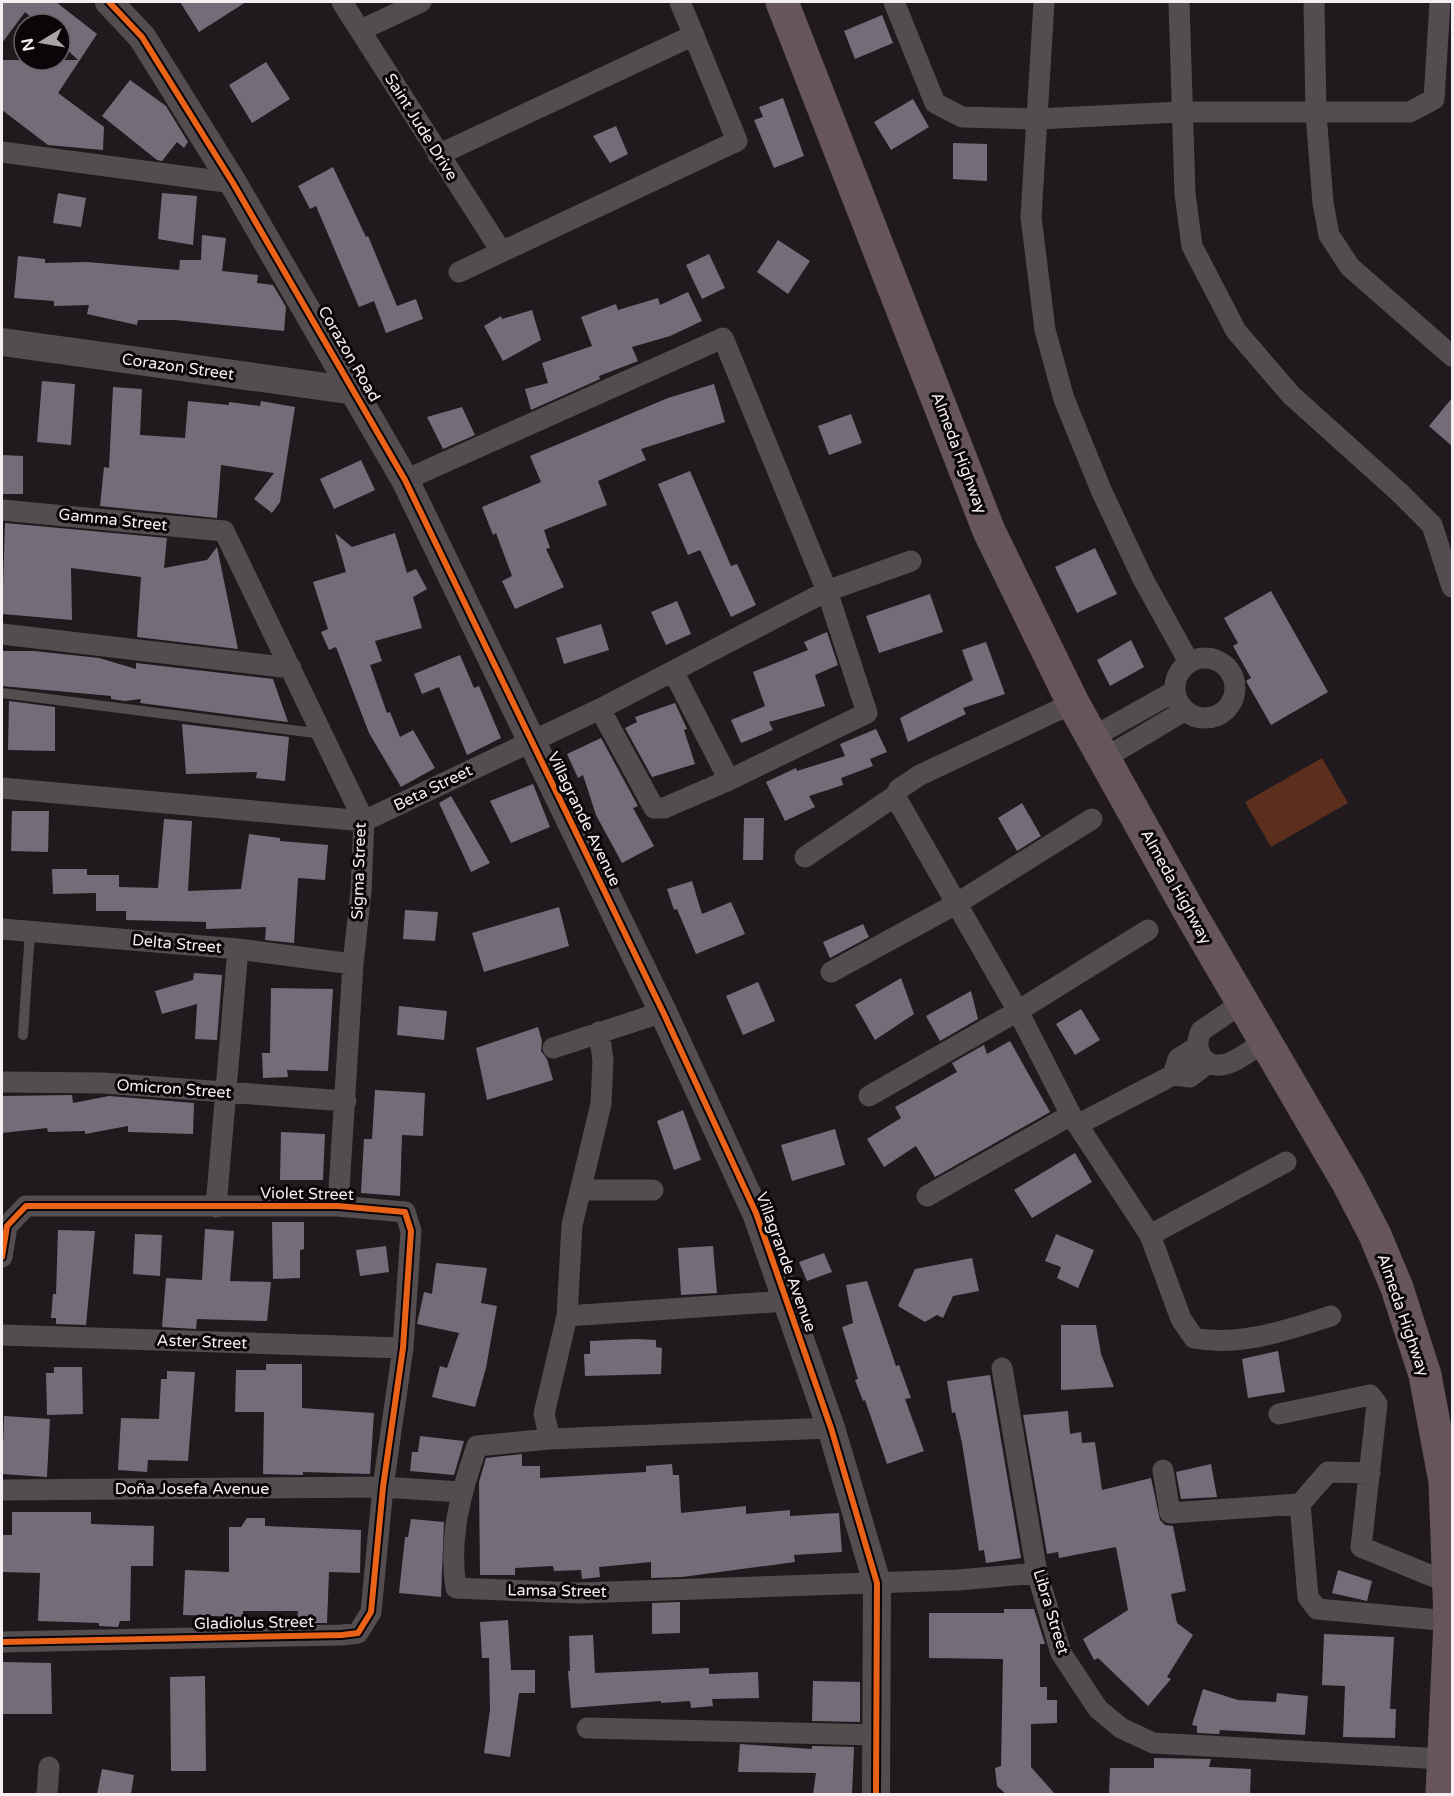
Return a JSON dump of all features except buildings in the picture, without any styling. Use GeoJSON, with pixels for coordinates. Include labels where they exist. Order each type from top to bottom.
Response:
{"type":"FeatureCollection","features":[{"type":"Feature","properties":{"kind":"highway","name":"Almeda Highway"},"geometry":{"type":"LineString","coordinates":[[782,2],[989,531],[1073,703],[1112,740],[1242,1003],[1348,1183],[1375,1235],[1397,1288],[1425,1375],[1445,1482],[1450,1622],[1442,1794]]}},
{"type":"Feature","properties":{"kind":"street","name":"Corazon Road"},"geometry":{"type":"LineString","coordinates":[[109,2],[142,37],[233,183],[355,391],[405,480],[532,740]]}},
{"type":"Feature","properties":{"kind":"street","name":"Saint Jude Drive"},"geometry":{"type":"LineString","coordinates":[[342,2],[501,251]]}},
{"type":"Feature","properties":{"kind":"street"},"geometry":{"type":"LineString","coordinates":[[361,30],[421,2]]}},
{"type":"Feature","properties":{"kind":"street"},"geometry":{"type":"LineString","coordinates":[[459,272],[736,141],[680,2]]}},
{"type":"Feature","properties":{"kind":"street"},"geometry":{"type":"LineString","coordinates":[[894,2],[935,103],[962,117],[1037,119],[1180,112],[1410,112],[1434,99],[1444,7]]}},
{"type":"Feature","properties":{"kind":"street"},"geometry":{"type":"LineString","coordinates":[[1044,2],[1031,217],[1045,330],[1064,399],[1101,490],[1143,579],[1189,662]]}},
{"type":"Feature","properties":{"kind":"street"},"geometry":{"type":"LineString","coordinates":[[1179,2],[1180,112],[1185,194],[1192,246],[1236,331],[1291,395],[1432,525],[1452,587]]}},
{"type":"Feature","properties":{"kind":"street"},"geometry":{"type":"LineString","coordinates":[[1314,2],[1316,112],[1323,203],[1329,235],[1350,267],[1452,356]]}},
{"type":"Feature","properties":{"kind":"street"},"geometry":{"type":"LineString","coordinates":[[438,155],[694,35]]}},
{"type":"Feature","properties":{"kind":"street"},"geometry":{"type":"LineString","coordinates":[[2,152],[233,183]]}},
{"type":"Feature","properties":{"kind":"street"},"geometry":{"type":"LineString","coordinates":[[405,480],[723,338],[827,591],[867,713],[729,780],[664,808],[654,808],[600,709]]}},
{"type":"Feature","properties":{"kind":"street","name":"Corazon Street"},"geometry":{"type":"LineString","coordinates":[[2,342],[355,391]]}},
{"type":"Feature","properties":{"kind":"street","name":"Gamma Street"},"geometry":{"type":"LineString","coordinates":[[2,510],[224,531]]}},
{"type":"Feature","properties":{"kind":"street","name":"Sigma Street"},"geometry":{"type":"LineString","coordinates":[[224,531],[364,821],[362,891],[353,964],[338,1206]]}},
{"type":"Feature","properties":{"kind":"street","name":"Beta Street"},"geometry":{"type":"LineString","coordinates":[[364,821],[600,709],[827,591],[911,561]]}},
{"type":"Feature","properties":{"kind":"street"},"geometry":{"type":"LineString","coordinates":[[2,634],[291,668]]}},
{"type":"Feature","properties":{"kind":"street"},"geometry":{"type":"LineString","coordinates":[[1112,740],[1184,711],[1205,719],[1216,717],[1226,711],[1235,691],[1229,670],[1221,662],[1200,658],[1189,662],[1176,679],[1175,691],[1184,711]]}},
{"type":"Feature","properties":{"kind":"street"},"geometry":{"type":"LineString","coordinates":[[673,671],[729,780]]}},
{"type":"Feature","properties":{"kind":"street"},"geometry":{"type":"LineString","coordinates":[[1112,740],[1175,691]]}},
{"type":"Feature","properties":{"kind":"street"},"geometry":{"type":"LineString","coordinates":[[805,857],[895,796],[899,789],[920,775],[1073,703]]}},
{"type":"Feature","properties":{"kind":"street","name":"Villagrande Avenue"},"geometry":{"type":"LineString","coordinates":[[532,740],[555,793],[663,1012],[756,1213],[831,1428],[877,1583],[876,1794]]}},
{"type":"Feature","properties":{"kind":"street"},"geometry":{"type":"LineString","coordinates":[[2,788],[364,821]]}},
{"type":"Feature","properties":{"kind":"street"},"geometry":{"type":"LineString","coordinates":[[895,796],[1018,1011],[1074,1120],[1150,1236],[1181,1319],[1194,1338],[1219,1342],[1251,1338],[1331,1316]]}},
{"type":"Feature","properties":{"kind":"street"},"geometry":{"type":"LineString","coordinates":[[831,972],[956,904],[1092,819]]}},
{"type":"Feature","properties":{"kind":"street","name":"Delta Street"},"geometry":{"type":"LineString","coordinates":[[2,929],[238,949],[353,964]]}},
{"type":"Feature","properties":{"kind":"street"},"geometry":{"type":"LineString","coordinates":[[869,1096],[1018,1011],[1148,930]]}},
{"type":"Feature","properties":{"kind":"street"},"geometry":{"type":"LineString","coordinates":[[216,1207],[238,949]]}},
{"type":"Feature","properties":{"kind":"street"},"geometry":{"type":"LineString","coordinates":[[1242,1003],[1206,1026],[1198,1038],[1203,1055],[1216,1066],[1229,1064],[1265,1041]]}},
{"type":"Feature","properties":{"kind":"street"},"geometry":{"type":"LineString","coordinates":[[553,1048],[663,1012]]}},
{"type":"Feature","properties":{"kind":"street"},"geometry":{"type":"LineString","coordinates":[[599,1032],[603,1060],[601,1104],[572,1225],[567,1316],[544,1414],[550,1439],[831,1428]]}},
{"type":"Feature","properties":{"kind":"street"},"geometry":{"type":"LineString","coordinates":[[927,1196],[1074,1120],[1173,1075],[1178,1059],[1203,1055]]}},
{"type":"Feature","properties":{"kind":"street","name":"Omicron Street"},"geometry":{"type":"LineString","coordinates":[[2,1082],[103,1083],[346,1101]]}},
{"type":"Feature","properties":{"kind":"street"},"geometry":{"type":"LineString","coordinates":[[1150,1236],[1286,1162]]}},
{"type":"Feature","properties":{"kind":"street"},"geometry":{"type":"LineString","coordinates":[[580,1190],[653,1190]]}},
{"type":"Feature","properties":{"kind":"street","name":"Violet Street"},"geometry":{"type":"LineString","coordinates":[[2,1257],[7,1226],[26,1206],[338,1206],[405,1212],[411,1231],[402,1348],[384,1487]]}},
{"type":"Feature","properties":{"kind":"street"},"geometry":{"type":"LineString","coordinates":[[567,1316],[787,1301]]}},
{"type":"Feature","properties":{"kind":"street","name":"Aster Street"},"geometry":{"type":"LineString","coordinates":[[2,1335],[402,1348]]}},
{"type":"Feature","properties":{"kind":"street","name":"Libra Street"},"geometry":{"type":"LineString","coordinates":[[1002,1368],[1037,1573],[1061,1653],[1098,1709],[1121,1728],[1153,1743],[1443,1759]]}},
{"type":"Feature","properties":{"kind":"street"},"geometry":{"type":"LineString","coordinates":[[1280,1414],[1370,1395],[1377,1404],[1361,1547],[1449,1583]]}},
{"type":"Feature","properties":{"kind":"street","name":"Lamsa Street"},"geometry":{"type":"LineString","coordinates":[[550,1439],[477,1446],[461,1492],[452,1563],[456,1588],[578,1593],[877,1583]]}},
{"type":"Feature","properties":{"kind":"street"},"geometry":{"type":"LineString","coordinates":[[1163,1470],[1170,1513],[1300,1504],[1328,1472],[1370,1473]]}},
{"type":"Feature","properties":{"kind":"street","name":"Doña Josefa Avenue"},"geometry":{"type":"LineString","coordinates":[[2,1490],[384,1487],[461,1492]]}},
{"type":"Feature","properties":{"kind":"street","name":"Gladiolus Street"},"geometry":{"type":"LineString","coordinates":[[2,1642],[342,1635],[358,1632],[371,1612],[384,1487]]}},
{"type":"Feature","properties":{"kind":"street"},"geometry":{"type":"LineString","coordinates":[[1300,1504],[1308,1597],[1317,1609],[1450,1622]]}},
{"type":"Feature","properties":{"kind":"street"},"geometry":{"type":"LineString","coordinates":[[877,1583],[1037,1573]]}},
{"type":"Feature","properties":{"kind":"street"},"geometry":{"type":"LineString","coordinates":[[587,1728],[877,1735]]}},
{"type":"Feature","properties":{"kind":"street"},"geometry":{"type":"LineString","coordinates":[[46,1794],[49,1767]]}},
{"type":"Feature","properties":{"kind":"lane"},"geometry":{"type":"LineString","coordinates":[[2,693],[323,734]]}},
{"type":"Feature","properties":{"kind":"lane"},"geometry":{"type":"LineString","coordinates":[[23,1035],[30,931]]}},
{"type":"Feature","properties":{"kind":"shaded area"},"geometry":{"type":"Polygon","coordinates":[[[1322,758],[1348,803],[1271,847],[1245,802],[1322,758]]]}},
{"type":"Feature","properties":{"kind":"cycle path"},"geometry":{"type":"LineString","coordinates":[[109,2],[142,37],[233,183],[405,480],[663,1012],[756,1213],[831,1428],[877,1583],[876,1794]]}},
{"type":"Feature","properties":{"kind":"cycle path"},"geometry":{"type":"LineString","coordinates":[[2,1257],[7,1226],[26,1206],[338,1206],[405,1212],[411,1231],[403,1348],[383,1487],[371,1612],[358,1633],[2,1642]]}}]}
